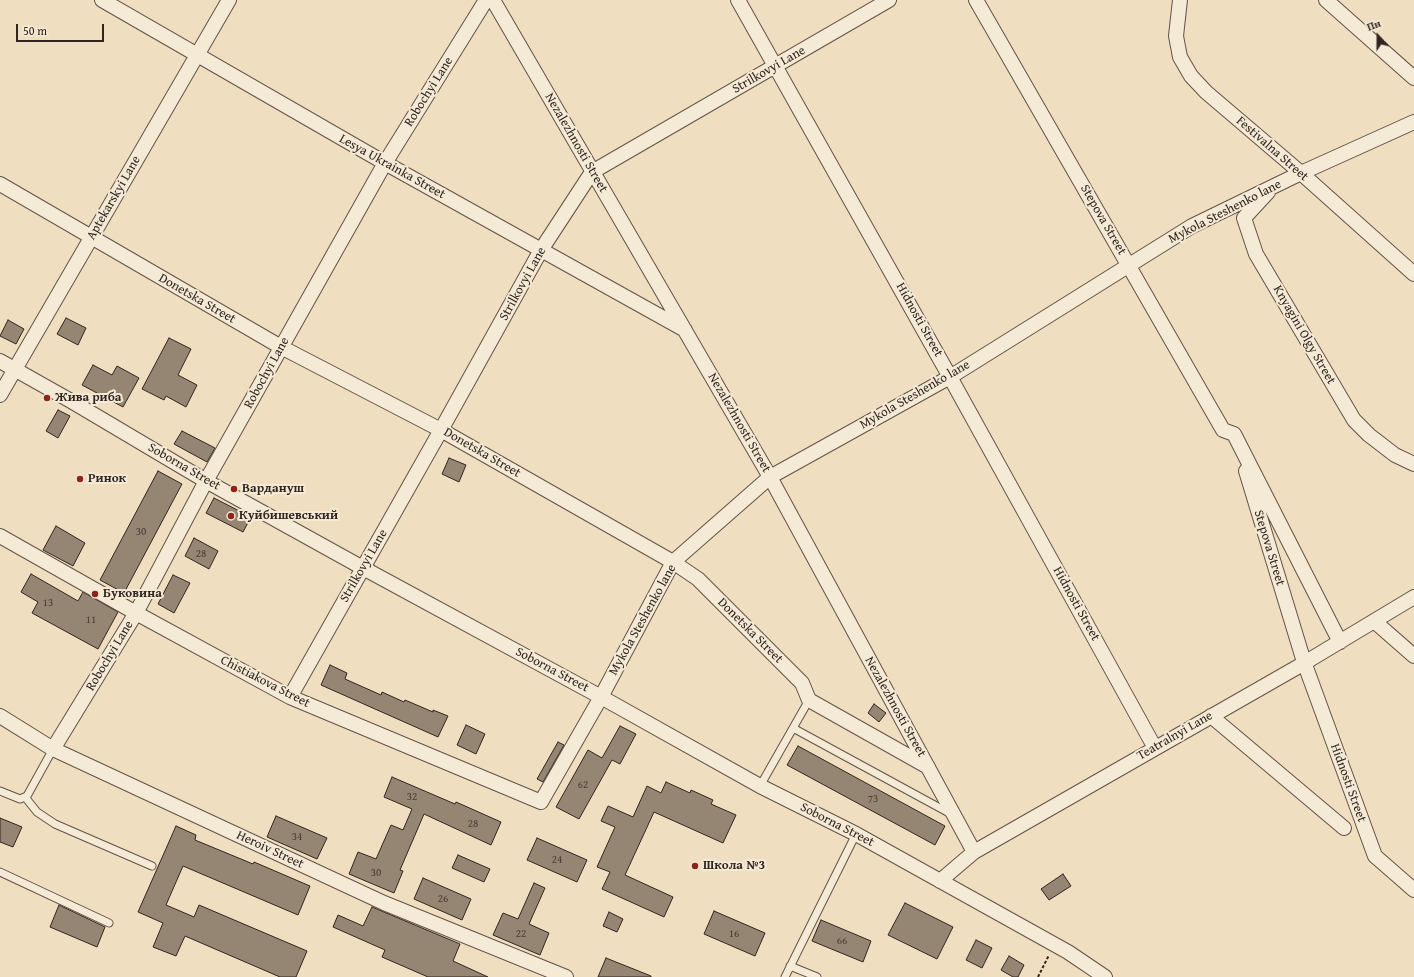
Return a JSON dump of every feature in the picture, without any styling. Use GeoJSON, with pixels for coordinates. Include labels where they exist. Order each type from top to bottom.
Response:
{"type":"FeatureCollection","features":[{"type":"Feature","properties":{"kind":"street","name":"Lesya Ukrainka Street"},"geometry":{"type":"LineString","coordinates":[[102,0],[385,163],[685,330]]}},
{"type":"Feature","properties":{"kind":"street","name":"Aptekarskyi Lane"},"geometry":{"type":"LineString","coordinates":[[0,395],[229,0]]}},
{"type":"Feature","properties":{"kind":"street","name":"Robochyi Lane"},"geometry":{"type":"LineString","coordinates":[[54,749],[136,613],[206,481],[385,163],[486,0]]}},
{"type":"Feature","properties":{"kind":"street","name":"Nezalezhnosti Street"},"geometry":{"type":"LineString","coordinates":[[493,0],[770,478],[974,852]]}},
{"type":"Feature","properties":{"kind":"street","name":"Hidnosti Street"},"geometry":{"type":"LineString","coordinates":[[738,0],[950,376],[1155,748]]}},
{"type":"Feature","properties":{"kind":"street","name":"Strilkovyi Lane"},"geometry":{"type":"LineString","coordinates":[[290,697],[541,250],[592,172],[889,0]]}},
{"type":"Feature","properties":{"kind":"street","name":"Stepova Street"},"geometry":{"type":"LineString","coordinates":[[976,0],[1224,430],[1234,434],[1340,642]]}},
{"type":"Feature","properties":{"kind":"street","name":"Festivalna Street"},"geometry":{"type":"LineString","coordinates":[[1180,0],[1176,36],[1180,57],[1191,76],[1206,92],[1301,173],[1414,274]]}},
{"type":"Feature","properties":{"kind":"street"},"geometry":{"type":"LineString","coordinates":[[1326,0],[1414,78]]}},
{"type":"Feature","properties":{"kind":"street","name":"Mykola Steshenko lane"},"geometry":{"type":"LineString","coordinates":[[541,802],[674,562],[770,478],[950,376],[1192,226],[1301,173],[1414,122]]}},
{"type":"Feature","properties":{"kind":"street","name":"Donetska Street"},"geometry":{"type":"LineString","coordinates":[[0,184],[281,347],[441,430],[674,562],[698,579],[802,683],[809,700]]}},
{"type":"Feature","properties":{"kind":"street","name":"Knyagini Olgy Street"},"geometry":{"type":"LineString","coordinates":[[1273,187],[1244,218],[1256,254],[1354,420],[1369,435],[1395,455],[1414,464]]}},
{"type":"Feature","properties":{"kind":"street","name":"Soborna Street"},"geometry":{"type":"LineString","coordinates":[[0,362],[72,401],[206,481],[363,568],[601,696],[760,786],[856,834],[1068,952],[1105,977]]}},
{"type":"Feature","properties":{"kind":"street","name":"Stepova Street"},"geometry":{"type":"LineString","coordinates":[[1234,434],[1304,662]]}},
{"type":"Feature","properties":{"kind":"street","name":"Chistiakova Street"},"geometry":{"type":"LineString","coordinates":[[0,536],[136,613],[290,697],[541,802]]}},
{"type":"Feature","properties":{"kind":"street","name":"Teatralnyi Lane"},"geometry":{"type":"LineString","coordinates":[[940,881],[974,852],[1340,642],[1414,597]]}},
{"type":"Feature","properties":{"kind":"street"},"geometry":{"type":"LineString","coordinates":[[1374,621],[1414,656]]}},
{"type":"Feature","properties":{"kind":"street","name":"Hidnosti Street"},"geometry":{"type":"LineString","coordinates":[[1304,662],[1375,856],[1414,890]]}},
{"type":"Feature","properties":{"kind":"street"},"geometry":{"type":"LineString","coordinates":[[809,700],[928,767]]}},
{"type":"Feature","properties":{"kind":"street","name":"Heroiv Street"},"geometry":{"type":"LineString","coordinates":[[0,716],[54,749],[384,903],[566,977]]}},
{"type":"Feature","properties":{"kind":"street","name":"Hidnosti Street"},"geometry":{"type":"LineString","coordinates":[[1211,716],[1344,828]]}},
{"type":"Feature","properties":{"kind":"lane"},"geometry":{"type":"LineString","coordinates":[[760,786],[809,700]]}},
{"type":"Feature","properties":{"kind":"lane"},"geometry":{"type":"LineString","coordinates":[[793,728],[954,816]]}},
{"type":"Feature","properties":{"kind":"lane"},"geometry":{"type":"LineString","coordinates":[[0,791],[20,799],[27,796],[54,749]]}},
{"type":"Feature","properties":{"kind":"lane"},"geometry":{"type":"LineString","coordinates":[[25,797],[37,812],[55,824],[152,866]]}},
{"type":"Feature","properties":{"kind":"lane"},"geometry":{"type":"LineString","coordinates":[[785,977],[856,834]]}},
{"type":"Feature","properties":{"kind":"lane"},"geometry":{"type":"LineString","coordinates":[[0,872],[109,923]]}},
{"type":"Feature","properties":{"kind":"lane"},"geometry":{"type":"LineString","coordinates":[[790,966],[817,977]]}},
{"type":"Feature","properties":{"kind":"path"},"geometry":{"type":"LineString","coordinates":[[1038,977],[1048,955],[1068,952]]}},
{"type":"Feature","properties":{"kind":"building"},"geometry":{"type":"Polygon","coordinates":[[[66,318],[86,328],[78,345],[57,334],[66,318]]]}},
{"type":"Feature","properties":{"kind":"building"},"geometry":{"type":"Polygon","coordinates":[[[8,320],[24,329],[16,344],[0,336],[8,320]]]}},
{"type":"Feature","properties":{"kind":"building"},"geometry":{"type":"Polygon","coordinates":[[[169,338],[191,349],[178,375],[197,385],[186,407],[166,396],[164,400],[142,389],[169,338]]]}},
{"type":"Feature","properties":{"kind":"building"},"geometry":{"type":"Polygon","coordinates":[[[93,365],[112,375],[117,366],[139,378],[123,407],[82,385],[93,365]]]}},
{"type":"Feature","properties":{"kind":"building"},"geometry":{"type":"Polygon","coordinates":[[[58,410],[70,416],[58,438],[46,431],[58,410]]]}},
{"type":"Feature","properties":{"kind":"building"},"geometry":{"type":"Polygon","coordinates":[[[182,431],[215,448],[207,462],[174,444],[182,431]]]}},
{"type":"Feature","properties":{"kind":"building"},"geometry":{"type":"Polygon","coordinates":[[[449,458],[466,465],[459,482],[442,474],[449,458]]]}},
{"type":"Feature","properties":{"kind":"building"},"geometry":{"type":"Polygon","coordinates":[[[158,471],[182,484],[124,593],[100,580],[158,471]]]}},
{"type":"Feature","properties":{"kind":"building","name":"Куйбишевський"},"geometry":{"type":"Polygon","coordinates":[[[214,498],[251,517],[243,532],[206,513],[214,498]]]}},
{"type":"Feature","properties":{"kind":"building"},"geometry":{"type":"Polygon","coordinates":[[[56,526],[85,543],[73,566],[43,550],[56,526]]]}},
{"type":"Feature","properties":{"kind":"building"},"geometry":{"type":"Polygon","coordinates":[[[194,538],[218,551],[209,569],[185,556],[194,538]]]}},
{"type":"Feature","properties":{"kind":"building"},"geometry":{"type":"Polygon","coordinates":[[[31,574],[78,601],[83,592],[118,612],[98,649],[32,613],[38,602],[21,592],[31,574]]]}},
{"type":"Feature","properties":{"kind":"building"},"geometry":{"type":"Polygon","coordinates":[[[173,575],[190,583],[174,613],[158,604],[173,575]]]}},
{"type":"Feature","properties":{"kind":"building"},"geometry":{"type":"Polygon","coordinates":[[[330,665],[347,673],[345,679],[381,695],[382,692],[404,702],[405,700],[433,712],[433,710],[448,716],[438,737],[321,685],[330,665]]]}},
{"type":"Feature","properties":{"kind":"building"},"geometry":{"type":"Polygon","coordinates":[[[874,704],[886,713],[879,722],[868,713],[874,704]]]}},
{"type":"Feature","properties":{"kind":"building"},"geometry":{"type":"Polygon","coordinates":[[[466,725],[485,734],[476,754],[457,745],[466,725]]]}},
{"type":"Feature","properties":{"kind":"building"},"geometry":{"type":"Polygon","coordinates":[[[620,726],[636,734],[620,764],[612,760],[579,819],[556,807],[588,750],[602,758],[620,726]]]}},
{"type":"Feature","properties":{"kind":"building"},"geometry":{"type":"Polygon","coordinates":[[[558,742],[564,745],[543,782],[537,779],[558,742]]]}},
{"type":"Feature","properties":{"kind":"building"},"geometry":{"type":"Polygon","coordinates":[[[798,746],[945,826],[935,845],[787,765],[798,746]]]}},
{"type":"Feature","properties":{"kind":"building"},"geometry":{"type":"Polygon","coordinates":[[[392,777],[455,804],[456,802],[501,822],[491,845],[424,814],[400,870],[403,871],[394,893],[349,874],[358,852],[376,859],[391,825],[403,830],[412,809],[384,797],[392,777]]]}},
{"type":"Feature","properties":{"kind":"building"},"geometry":{"type":"Polygon","coordinates":[[[666,782],[690,793],[691,790],[713,800],[711,804],[736,815],[723,843],[654,812],[625,875],[673,897],[664,917],[602,889],[610,872],[597,867],[615,827],[601,821],[608,806],[633,817],[647,786],[661,793],[666,782]]]}},
{"type":"Feature","properties":{"kind":"building"},"geometry":{"type":"Polygon","coordinates":[[[276,816],[327,838],[317,859],[267,837],[276,816]]]}},
{"type":"Feature","properties":{"kind":"building"},"geometry":{"type":"Polygon","coordinates":[[[0,818],[22,827],[13,847],[0,842],[0,818]]]}},
{"type":"Feature","properties":{"kind":"building"},"geometry":{"type":"Polygon","coordinates":[[[176,826],[196,835],[195,840],[253,864],[254,862],[310,886],[298,915],[183,866],[166,905],[194,917],[199,905],[307,951],[296,977],[280,977],[185,936],[176,956],[153,947],[163,923],[138,912],[176,826]]]}},
{"type":"Feature","properties":{"kind":"building"},"geometry":{"type":"Polygon","coordinates":[[[537,838],[587,860],[577,882],[527,860],[537,838]]]}},
{"type":"Feature","properties":{"kind":"building"},"geometry":{"type":"Polygon","coordinates":[[[458,855],[490,869],[484,882],[452,868],[458,855]]]}},
{"type":"Feature","properties":{"kind":"building"},"geometry":{"type":"Polygon","coordinates":[[[1063,874],[1071,886],[1049,900],[1041,889],[1063,874]]]}},
{"type":"Feature","properties":{"kind":"building"},"geometry":{"type":"Polygon","coordinates":[[[423,878],[471,899],[462,920],[414,899],[423,878]]]}},
{"type":"Feature","properties":{"kind":"building"},"geometry":{"type":"Polygon","coordinates":[[[534,883],[545,888],[529,924],[549,933],[540,955],[493,935],[503,913],[518,919],[534,883]]]}},
{"type":"Feature","properties":{"kind":"building"},"geometry":{"type":"Polygon","coordinates":[[[905,903],[953,927],[937,959],[888,935],[905,903]]]}},
{"type":"Feature","properties":{"kind":"building"},"geometry":{"type":"Polygon","coordinates":[[[59,905],[105,927],[97,947],[50,927],[59,905]]]}},
{"type":"Feature","properties":{"kind":"building"},"geometry":{"type":"Polygon","coordinates":[[[372,907],[460,944],[453,961],[488,977],[428,977],[382,957],[385,950],[333,927],[338,915],[363,926],[372,907]]]}},
{"type":"Feature","properties":{"kind":"building"},"geometry":{"type":"Polygon","coordinates":[[[714,911],[765,933],[755,956],[704,934],[714,911]]]}},
{"type":"Feature","properties":{"kind":"building"},"geometry":{"type":"Polygon","coordinates":[[[609,912],[623,919],[617,932],[603,926],[609,912]]]}},
{"type":"Feature","properties":{"kind":"building"},"geometry":{"type":"Polygon","coordinates":[[[821,920],[871,941],[863,962],[812,941],[821,920]]]}},
{"type":"Feature","properties":{"kind":"building"},"geometry":{"type":"Polygon","coordinates":[[[976,940],[992,948],[982,968],[966,960],[976,940]]]}},
{"type":"Feature","properties":{"kind":"building"},"geometry":{"type":"Polygon","coordinates":[[[1009,956],[1024,965],[1018,977],[1013,977],[1001,970],[1009,956]]]}},
{"type":"Feature","properties":{"kind":"building"},"geometry":{"type":"Polygon","coordinates":[[[606,958],[651,976],[651,977],[598,977],[606,958]]]}},
{"type":"Feature","properties":{"kind":"place","name":"Жива риба"},"geometry":{"type":"Point","coordinates":[47,398]}},
{"type":"Feature","properties":{"kind":"place","name":"Ринок"},"geometry":{"type":"Point","coordinates":[80,479]}},
{"type":"Feature","properties":{"kind":"place","name":"Вардануш"},"geometry":{"type":"Point","coordinates":[234,489]}},
{"type":"Feature","properties":{"kind":"place","name":"Куйбишевський"},"geometry":{"type":"Point","coordinates":[231,516]}},
{"type":"Feature","properties":{"kind":"place","name":"Буковина"},"geometry":{"type":"Point","coordinates":[95,594]}},
{"type":"Feature","properties":{"kind":"place","name":"Школа №3"},"geometry":{"type":"Point","coordinates":[695,866]}}]}
